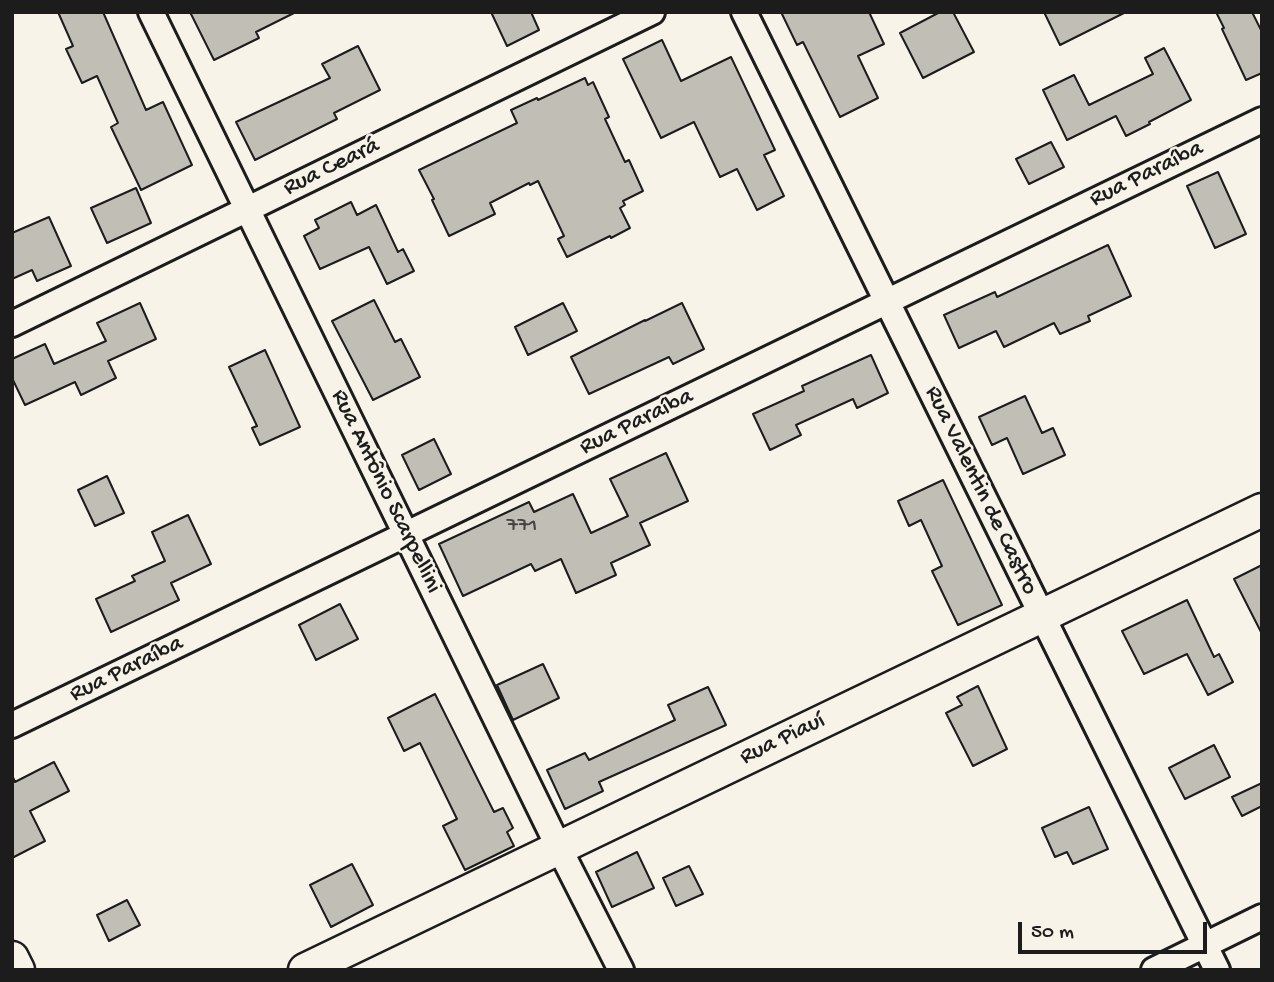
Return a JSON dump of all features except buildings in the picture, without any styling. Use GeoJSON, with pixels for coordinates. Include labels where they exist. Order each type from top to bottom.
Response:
{"type":"FeatureCollection","features":[{"type":"Feature","properties":{"kind":"street","name":"Rua Antônio Scarpellini"},"geometry":{"type":"LineString","coordinates":[[151,12],[621,970]]}},
{"type":"Feature","properties":{"kind":"street","name":"Rua Ceará"},"geometry":{"type":"LineString","coordinates":[[12,324],[652,12]]}},
{"type":"Feature","properties":{"kind":"street","name":"Rua Valentin de Castro"},"geometry":{"type":"LineString","coordinates":[[744,12],[1217,970]]}},
{"type":"Feature","properties":{"kind":"street","name":"Rua Paraíba"},"geometry":{"type":"LineString","coordinates":[[12,725],[1262,120]]}},
{"type":"Feature","properties":{"kind":"street","name":"Rua Piauí"},"geometry":{"type":"LineString","coordinates":[[305,970],[1262,510]]}},
{"type":"Feature","properties":{"kind":"street"},"geometry":{"type":"LineString","coordinates":[[1154,970],[1262,917]]}},
{"type":"Feature","properties":{"kind":"street"},"geometry":{"type":"LineString","coordinates":[[12,958],[18,970]]}}]}
